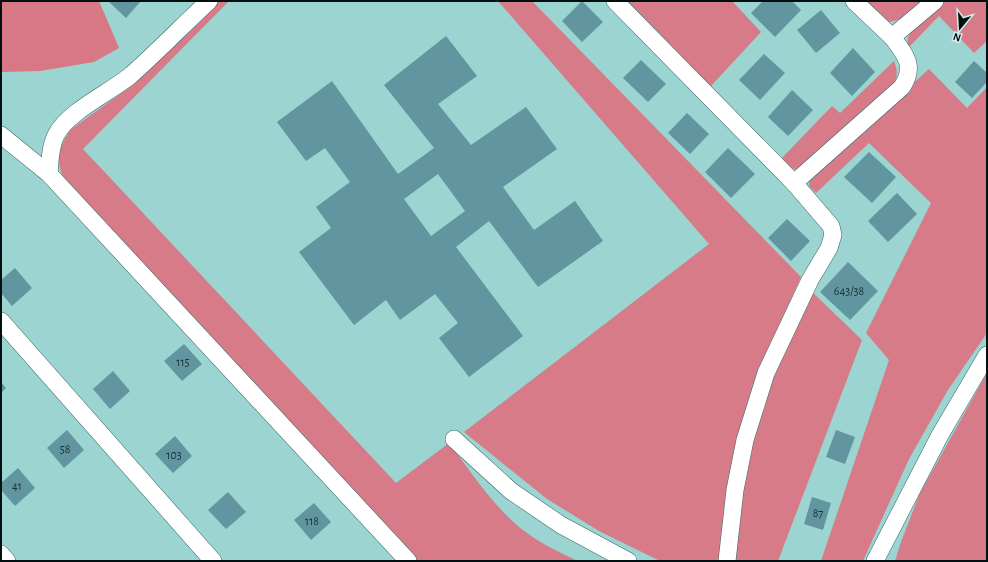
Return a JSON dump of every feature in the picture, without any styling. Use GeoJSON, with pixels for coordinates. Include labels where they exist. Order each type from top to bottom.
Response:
{"type":"FeatureCollection","features":[{"type":"Feature","properties":{"kind":"street"},"geometry":{"type":"LineString","coordinates":[[49,174],[50,152],[56,135],[64,124],[94,100],[131,75],[209,1]]}},
{"type":"Feature","properties":{"kind":"street"},"geometry":{"type":"LineString","coordinates":[[615,1],[794,183],[830,226],[833,236],[810,280],[766,373],[745,440],[735,490],[727,561]]}},
{"type":"Feature","properties":{"kind":"street"},"geometry":{"type":"LineString","coordinates":[[794,183],[902,87],[906,80],[909,64],[905,55],[892,37],[854,1]]}},
{"type":"Feature","properties":{"kind":"street"},"geometry":{"type":"LineString","coordinates":[[892,37],[935,1]]}},
{"type":"Feature","properties":{"kind":"street"},"geometry":{"type":"LineString","coordinates":[[1,135],[49,174],[408,561]]}},
{"type":"Feature","properties":{"kind":"street"},"geometry":{"type":"LineString","coordinates":[[1,321],[213,561]]}},
{"type":"Feature","properties":{"kind":"street"},"geometry":{"type":"LineString","coordinates":[[875,561],[940,435],[987,355]]}},
{"type":"Feature","properties":{"kind":"street"},"geometry":{"type":"LineString","coordinates":[[454,439],[511,490],[561,525],[628,561]]}},
{"type":"Feature","properties":{"kind":"street"},"geometry":{"type":"LineString","coordinates":[[1,554],[7,561]]}},
{"type":"Feature","properties":{"kind":"shaded area"},"geometry":{"type":"Polygon","coordinates":[[[1,1],[99,1],[119,48],[94,62],[40,71],[1,72],[1,1]]]}},
{"type":"Feature","properties":{"kind":"shaded area"},"geometry":{"type":"Polygon","coordinates":[[[218,1],[229,1],[83,149],[396,483],[449,443],[485,491],[505,514],[539,541],[578,561],[418,561],[69,187],[61,172],[59,158],[62,145],[70,130],[134,84],[218,1]]]}},
{"type":"Feature","properties":{"kind":"shaded area"},"geometry":{"type":"Polygon","coordinates":[[[498,1],[532,1],[801,277],[762,364],[721,561],[660,561],[599,531],[547,499],[464,432],[709,244],[498,1]]]}},
{"type":"Feature","properties":{"kind":"shaded area"},"geometry":{"type":"Polygon","coordinates":[[[627,1],[732,1],[761,32],[711,86],[627,1]]]}},
{"type":"Feature","properties":{"kind":"shaded area"},"geometry":{"type":"Polygon","coordinates":[[[862,1],[924,1],[902,18],[891,22],[885,22],[862,1]]]}},
{"type":"Feature","properties":{"kind":"shaded area"},"geometry":{"type":"Polygon","coordinates":[[[943,1],[987,1],[987,41],[974,53],[939,16],[909,47],[909,34],[913,28],[943,1]]]}},
{"type":"Feature","properties":{"kind":"shaded area"},"geometry":{"type":"Polygon","coordinates":[[[894,61],[897,72],[895,83],[802,166],[796,169],[790,169],[781,159],[832,106],[840,113],[894,61]]]}},
{"type":"Feature","properties":{"kind":"shaded area"},"geometry":{"type":"Polygon","coordinates":[[[929,69],[967,108],[987,87],[987,333],[948,390],[909,459],[863,561],[821,561],[889,360],[866,333],[931,203],[869,143],[816,193],[809,186],[809,181],[812,175],[929,69]]]}},
{"type":"Feature","properties":{"kind":"shaded area"},"geometry":{"type":"Polygon","coordinates":[[[809,289],[862,340],[778,561],[732,561],[754,425],[809,289]]]}},
{"type":"Feature","properties":{"kind":"shaded area"},"geometry":{"type":"Polygon","coordinates":[[[987,373],[987,561],[895,561],[920,493],[987,373]]]}},
{"type":"Feature","properties":{"kind":"building"},"geometry":{"type":"Polygon","coordinates":[[[108,1],[141,1],[126,18],[108,1]]]}},
{"type":"Feature","properties":{"kind":"building"},"geometry":{"type":"Polygon","coordinates":[[[582,1],[603,22],[582,42],[562,21],[582,1]]]}},
{"type":"Feature","properties":{"kind":"building"},"geometry":{"type":"Polygon","coordinates":[[[763,1],[792,1],[801,10],[775,37],[751,13],[763,1]]]}},
{"type":"Feature","properties":{"kind":"building"},"geometry":{"type":"Polygon","coordinates":[[[821,10],[840,33],[816,53],[797,30],[821,10]]]}},
{"type":"Feature","properties":{"kind":"building"},"geometry":{"type":"Polygon","coordinates":[[[446,36],[477,76],[438,104],[471,145],[526,107],[557,149],[503,187],[534,230],[575,201],[603,241],[538,287],[489,221],[456,247],[523,336],[469,377],[439,338],[458,323],[435,294],[400,320],[386,300],[354,325],[299,252],[331,228],[316,207],[350,182],[325,148],[306,161],[277,122],[332,81],[398,174],[434,148],[384,85],[446,36]],[[438,174],[404,199],[431,236],[465,211],[438,174]]]}},
{"type":"Feature","properties":{"kind":"building"},"geometry":{"type":"Polygon","coordinates":[[[853,48],[875,72],[852,96],[830,73],[853,48]]]}},
{"type":"Feature","properties":{"kind":"building"},"geometry":{"type":"Polygon","coordinates":[[[764,54],[785,73],[760,100],[739,80],[764,54]]]}},
{"type":"Feature","properties":{"kind":"building"},"geometry":{"type":"Polygon","coordinates":[[[641,60],[666,84],[648,102],[623,78],[641,60]]]}},
{"type":"Feature","properties":{"kind":"building"},"geometry":{"type":"Polygon","coordinates":[[[974,61],[987,73],[987,82],[972,98],[955,82],[974,61]]]}},
{"type":"Feature","properties":{"kind":"building"},"geometry":{"type":"Polygon","coordinates":[[[792,90],[813,110],[788,136],[768,117],[792,90]]]}},
{"type":"Feature","properties":{"kind":"building"},"geometry":{"type":"Polygon","coordinates":[[[687,113],[709,134],[690,154],[668,133],[687,113]]]}},
{"type":"Feature","properties":{"kind":"building"},"geometry":{"type":"Polygon","coordinates":[[[728,148],[755,174],[731,198],[705,172],[728,148]]]}},
{"type":"Feature","properties":{"kind":"building"},"geometry":{"type":"Polygon","coordinates":[[[869,152],[896,177],[872,203],[844,177],[869,152]]]}},
{"type":"Feature","properties":{"kind":"building"},"geometry":{"type":"Polygon","coordinates":[[[897,193],[917,214],[888,242],[868,221],[897,193]]]}},
{"type":"Feature","properties":{"kind":"building"},"geometry":{"type":"Polygon","coordinates":[[[787,219],[810,241],[791,261],[768,238],[787,219]]]}},
{"type":"Feature","properties":{"kind":"building"},"geometry":{"type":"Polygon","coordinates":[[[848,262],[878,291],[850,320],[820,292],[848,262]]]}},
{"type":"Feature","properties":{"kind":"building"},"geometry":{"type":"Polygon","coordinates":[[[15,268],[32,288],[12,306],[1,293],[1,280],[15,268]]]}},
{"type":"Feature","properties":{"kind":"building"},"geometry":{"type":"Polygon","coordinates":[[[184,344],[202,364],[182,381],[164,361],[184,344]]]}},
{"type":"Feature","properties":{"kind":"building"},"geometry":{"type":"Polygon","coordinates":[[[113,371],[130,391],[110,409],[93,389],[113,371]]]}},
{"type":"Feature","properties":{"kind":"building"},"geometry":{"type":"Polygon","coordinates":[[[1,382],[6,388],[1,393],[1,382]]]}},
{"type":"Feature","properties":{"kind":"building"},"geometry":{"type":"Polygon","coordinates":[[[67,430],[84,450],[64,468],[47,448],[67,430]]]}},
{"type":"Feature","properties":{"kind":"building"},"geometry":{"type":"Polygon","coordinates":[[[836,430],[855,437],[845,464],[826,457],[836,430]]]}},
{"type":"Feature","properties":{"kind":"building"},"geometry":{"type":"Polygon","coordinates":[[[175,436],[192,456],[173,473],[155,454],[175,436]]]}},
{"type":"Feature","properties":{"kind":"building"},"geometry":{"type":"Polygon","coordinates":[[[18,468],[35,488],[15,506],[1,490],[1,483],[18,468]]]}},
{"type":"Feature","properties":{"kind":"building"},"geometry":{"type":"Polygon","coordinates":[[[228,492],[246,512],[226,529],[208,510],[228,492]]]}},
{"type":"Feature","properties":{"kind":"building"},"geometry":{"type":"Polygon","coordinates":[[[812,497],[831,503],[823,530],[804,524],[812,497]]]}},
{"type":"Feature","properties":{"kind":"building"},"geometry":{"type":"Polygon","coordinates":[[[314,503],[331,522],[311,540],[294,520],[314,503]]]}}]}
